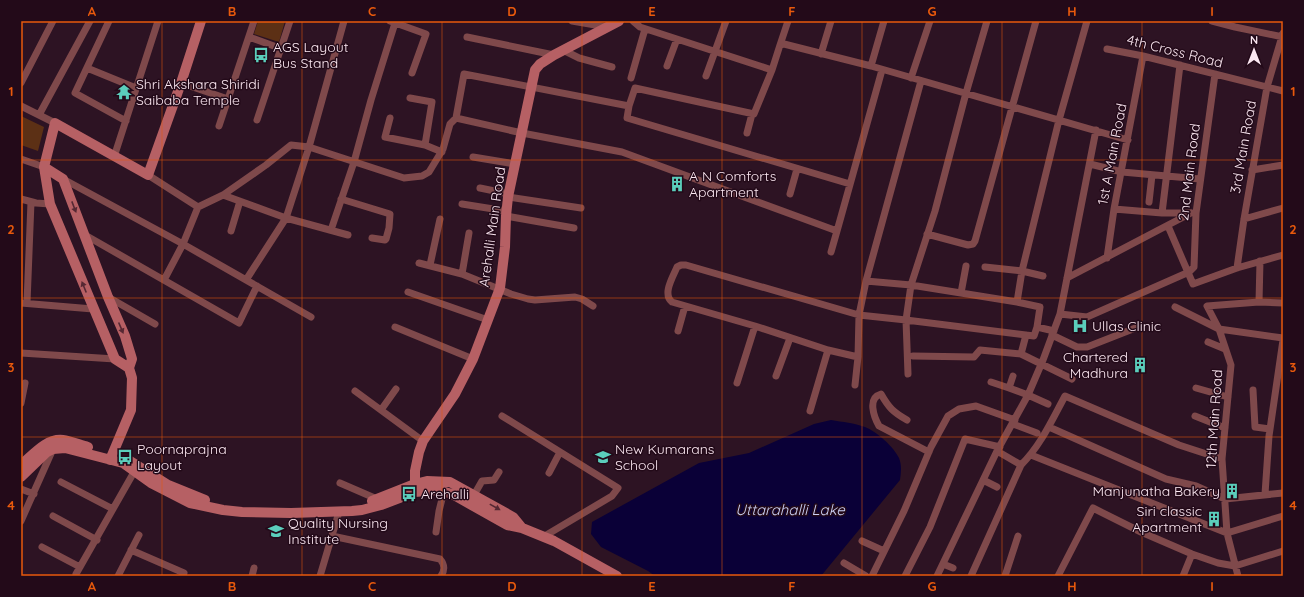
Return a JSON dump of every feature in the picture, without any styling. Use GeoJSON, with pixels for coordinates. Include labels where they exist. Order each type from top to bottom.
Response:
{"type":"FeatureCollection","features":[{"type":"Feature","properties":{"kind":"street"},"geometry":{"type":"LineString","coordinates":[[21,83],[53,21]]}},
{"type":"Feature","properties":{"kind":"street"},"geometry":{"type":"LineString","coordinates":[[39,115],[90,21]]}},
{"type":"Feature","properties":{"kind":"street"},"geometry":{"type":"LineString","coordinates":[[109,21],[75,93],[126,121]]}},
{"type":"Feature","properties":{"kind":"street"},"geometry":{"type":"LineString","coordinates":[[114,157],[158,21]]}},
{"type":"Feature","properties":{"kind":"street"},"geometry":{"type":"LineString","coordinates":[[148,175],[181,83],[201,21]]}},
{"type":"Feature","properties":{"kind":"street"},"geometry":{"type":"LineString","coordinates":[[219,126],[254,21]]}},
{"type":"Feature","properties":{"kind":"street"},"geometry":{"type":"LineString","coordinates":[[258,120],[290,21]]}},
{"type":"Feature","properties":{"kind":"street"},"geometry":{"type":"LineString","coordinates":[[246,280],[286,218],[309,147],[344,21]]}},
{"type":"Feature","properties":{"kind":"street"},"geometry":{"type":"LineString","coordinates":[[572,21],[607,27]]}},
{"type":"Feature","properties":{"kind":"street","name":"Arehalli Main Road"},"geometry":{"type":"LineString","coordinates":[[415,488],[414,471],[423,441],[455,394],[473,359],[500,288],[505,246],[508,195],[535,70],[540,64],[558,52],[619,21]]}},
{"type":"Feature","properties":{"kind":"street"},"geometry":{"type":"LineString","coordinates":[[633,21],[645,29],[772,70]]}},
{"type":"Feature","properties":{"kind":"street"},"geometry":{"type":"LineString","coordinates":[[706,76],[726,21]]}},
{"type":"Feature","properties":{"kind":"street"},"geometry":{"type":"LineString","coordinates":[[747,133],[752,114],[757,110],[788,21]]}},
{"type":"Feature","properties":{"kind":"street"},"geometry":{"type":"LineString","coordinates":[[821,54],[831,21]]}},
{"type":"Feature","properties":{"kind":"street"},"geometry":{"type":"LineString","coordinates":[[870,66],[884,21]]}},
{"type":"Feature","properties":{"kind":"street"},"geometry":{"type":"LineString","coordinates":[[911,78],[930,21]]}},
{"type":"Feature","properties":{"kind":"street"},"geometry":{"type":"LineString","coordinates":[[908,374],[906,320],[911,285],[934,211],[987,21]]}},
{"type":"Feature","properties":{"kind":"street"},"geometry":{"type":"LineString","coordinates":[[927,234],[968,245],[973,244],[1036,21]]}},
{"type":"Feature","properties":{"kind":"street"},"geometry":{"type":"LineString","coordinates":[[1017,302],[1022,271],[1059,120],[1087,21]]}},
{"type":"Feature","properties":{"kind":"street"},"geometry":{"type":"LineString","coordinates":[[1212,21],[1236,24],[1283,36]]}},
{"type":"Feature","properties":{"kind":"street"},"geometry":{"type":"LineString","coordinates":[[331,230],[354,162],[392,22],[426,34],[412,73]]}},
{"type":"Feature","properties":{"kind":"street"},"geometry":{"type":"LineString","coordinates":[[631,78],[645,29]]}},
{"type":"Feature","properties":{"kind":"street","name":"3rd Main Road"},"geometry":{"type":"LineString","coordinates":[[1237,268],[1252,170],[1267,87],[1283,36]]}},
{"type":"Feature","properties":{"kind":"street"},"geometry":{"type":"LineString","coordinates":[[249,37],[282,48]]}},
{"type":"Feature","properties":{"kind":"street"},"geometry":{"type":"LineString","coordinates":[[467,37],[558,52],[612,67]]}},
{"type":"Feature","properties":{"kind":"street"},"geometry":{"type":"LineString","coordinates":[[667,66],[677,39]]}},
{"type":"Feature","properties":{"kind":"street"},"geometry":{"type":"LineString","coordinates":[[780,45],[784,44],[870,66],[1128,140]]}},
{"type":"Feature","properties":{"kind":"street","name":"4th Cross Road"},"geometry":{"type":"LineString","coordinates":[[1106,48],[1283,91]]}},
{"type":"Feature","properties":{"kind":"street","name":"1st A Main Road"},"geometry":{"type":"LineString","coordinates":[[1107,258],[1114,208],[1143,56]]}},
{"type":"Feature","properties":{"kind":"street"},"geometry":{"type":"LineString","coordinates":[[1162,213],[1180,65]]}},
{"type":"Feature","properties":{"kind":"street"},"geometry":{"type":"LineString","coordinates":[[87,68],[136,88]]}},
{"type":"Feature","properties":{"kind":"street"},"geometry":{"type":"LineString","coordinates":[[831,252],[882,70]]}},
{"type":"Feature","properties":{"kind":"street"},"geometry":{"type":"LineString","coordinates":[[164,280],[183,244],[198,207],[223,195],[266,165],[290,145],[309,147],[404,178],[422,176],[429,172],[442,152],[450,124],[456,118],[464,74],[629,106]]}},
{"type":"Feature","properties":{"kind":"street","name":"2nd Main Road"},"geometry":{"type":"LineString","coordinates":[[1189,272],[1194,264],[1194,213],[1215,74]]}},
{"type":"Feature","properties":{"kind":"street"},"geometry":{"type":"LineString","coordinates":[[855,385],[858,356],[859,315],[866,281],[921,81]]}},
{"type":"Feature","properties":{"kind":"street"},"geometry":{"type":"LineString","coordinates":[[181,83],[228,99]]}},
{"type":"Feature","properties":{"kind":"street"},"geometry":{"type":"LineString","coordinates":[[752,114],[635,88],[627,118],[850,184]]}},
{"type":"Feature","properties":{"kind":"street"},"geometry":{"type":"LineString","coordinates":[[410,98],[431,102],[432,104],[425,145]]}},
{"type":"Feature","properties":{"kind":"street"},"geometry":{"type":"LineString","coordinates":[[21,106],[55,123],[148,175],[198,207]]}},
{"type":"Feature","properties":{"kind":"street"},"geometry":{"type":"LineString","coordinates":[[390,118],[385,137],[425,145],[442,152]]}},
{"type":"Feature","properties":{"kind":"street"},"geometry":{"type":"LineString","coordinates":[[456,118],[522,133],[622,152],[838,231]]}},
{"type":"Feature","properties":{"kind":"street"},"geometry":{"type":"LineString","coordinates":[[55,123],[44,167],[50,204],[115,359]]}},
{"type":"Feature","properties":{"kind":"street"},"geometry":{"type":"LineString","coordinates":[[937,576],[983,480],[1028,394],[1060,314],[1096,130]]}},
{"type":"Feature","properties":{"kind":"street"},"geometry":{"type":"LineString","coordinates":[[473,157],[515,164]]}},
{"type":"Feature","properties":{"kind":"street"},"geometry":{"type":"LineString","coordinates":[[21,159],[44,167],[311,317]]}},
{"type":"Feature","properties":{"kind":"street"},"geometry":{"type":"LineString","coordinates":[[1090,164],[1122,172],[1200,179]]}},
{"type":"Feature","properties":{"kind":"street"},"geometry":{"type":"LineString","coordinates":[[1252,170],[1283,165]]}},
{"type":"Feature","properties":{"kind":"street"},"geometry":{"type":"LineString","coordinates":[[790,194],[797,169]]}},
{"type":"Feature","properties":{"kind":"street"},"geometry":{"type":"LineString","coordinates":[[1149,202],[1152,175]]}},
{"type":"Feature","properties":{"kind":"street"},"geometry":{"type":"LineString","coordinates":[[63,179],[108,297],[125,336],[132,359],[129,368],[132,378],[131,410],[111,457]]}},
{"type":"Feature","properties":{"kind":"street"},"geometry":{"type":"LineString","coordinates":[[480,188],[508,195],[581,208]]}},
{"type":"Feature","properties":{"kind":"street"},"geometry":{"type":"LineString","coordinates":[[223,195],[286,218],[348,235]]}},
{"type":"Feature","properties":{"kind":"street"},"geometry":{"type":"LineString","coordinates":[[21,199],[30,202],[50,204]]}},
{"type":"Feature","properties":{"kind":"street"},"geometry":{"type":"LineString","coordinates":[[341,199],[390,214],[389,228],[386,239],[372,238]]}},
{"type":"Feature","properties":{"kind":"street"},"geometry":{"type":"LineString","coordinates":[[230,231],[240,201]]}},
{"type":"Feature","properties":{"kind":"street"},"geometry":{"type":"LineString","coordinates":[[30,202],[24,303],[93,309]]}},
{"type":"Feature","properties":{"kind":"street"},"geometry":{"type":"LineString","coordinates":[[462,204],[574,228]]}},
{"type":"Feature","properties":{"kind":"street"},"geometry":{"type":"LineString","coordinates":[[1114,208],[1162,213],[1194,213]]}},
{"type":"Feature","properties":{"kind":"street"},"geometry":{"type":"LineString","coordinates":[[1244,219],[1283,208]]}},
{"type":"Feature","properties":{"kind":"street"},"geometry":{"type":"LineString","coordinates":[[1067,278],[1194,213]]}},
{"type":"Feature","properties":{"kind":"street"},"geometry":{"type":"LineString","coordinates":[[430,265],[440,220]]}},
{"type":"Feature","properties":{"kind":"street"},"geometry":{"type":"LineString","coordinates":[[1168,226],[1193,284],[1237,268],[1283,255]]}},
{"type":"Feature","properties":{"kind":"street"},"geometry":{"type":"LineString","coordinates":[[462,274],[469,233]]}},
{"type":"Feature","properties":{"kind":"street"},"geometry":{"type":"LineString","coordinates":[[85,235],[239,323],[257,286]]}},
{"type":"Feature","properties":{"kind":"street"},"geometry":{"type":"LineString","coordinates":[[1260,261],[1258,302],[1283,304]]}},
{"type":"Feature","properties":{"kind":"street"},"geometry":{"type":"LineString","coordinates":[[419,263],[462,274],[500,288],[511,294],[535,300],[575,297],[582,299],[593,306]]}},
{"type":"Feature","properties":{"kind":"street"},"geometry":{"type":"LineString","coordinates":[[858,356],[828,350],[755,326],[672,302],[668,299],[667,294],[677,267],[680,265],[859,315],[1034,336],[1037,327],[1040,307],[911,285],[866,281]]}},
{"type":"Feature","properties":{"kind":"street"},"geometry":{"type":"LineString","coordinates":[[961,293],[966,266]]}},
{"type":"Feature","properties":{"kind":"street"},"geometry":{"type":"LineString","coordinates":[[985,266],[1022,271],[1043,276]]}},
{"type":"Feature","properties":{"kind":"street"},"geometry":{"type":"LineString","coordinates":[[1060,314],[1087,317],[1189,272]]}},
{"type":"Feature","properties":{"kind":"street"},"geometry":{"type":"LineString","coordinates":[[408,292],[488,320]]}},
{"type":"Feature","properties":{"kind":"street"},"geometry":{"type":"LineString","coordinates":[[108,297],[155,324]]}},
{"type":"Feature","properties":{"kind":"street","name":"12th Main Road"},"geometry":{"type":"LineString","coordinates":[[1238,576],[1227,534],[1222,459],[1231,365],[1219,329],[1207,306],[1258,302]]}},
{"type":"Feature","properties":{"kind":"street"},"geometry":{"type":"LineString","coordinates":[[678,331],[685,306]]}},
{"type":"Feature","properties":{"kind":"street"},"geometry":{"type":"LineString","coordinates":[[1175,307],[1219,329],[1283,339],[1270,429],[1265,494]]}},
{"type":"Feature","properties":{"kind":"street"},"geometry":{"type":"LineString","coordinates":[[737,383],[755,326]]}},
{"type":"Feature","properties":{"kind":"street"},"geometry":{"type":"LineString","coordinates":[[395,327],[473,359]]}},
{"type":"Feature","properties":{"kind":"street"},"geometry":{"type":"LineString","coordinates":[[1037,327],[1053,333],[1078,347],[1087,347],[1138,327]]}},
{"type":"Feature","properties":{"kind":"street"},"geometry":{"type":"LineString","coordinates":[[1021,354],[1026,335]]}},
{"type":"Feature","properties":{"kind":"street"},"geometry":{"type":"LineString","coordinates":[[776,376],[790,338]]}},
{"type":"Feature","properties":{"kind":"street"},"geometry":{"type":"LineString","coordinates":[[1208,342],[1225,349]]}},
{"type":"Feature","properties":{"kind":"street"},"geometry":{"type":"LineString","coordinates":[[810,411],[828,350]]}},
{"type":"Feature","properties":{"kind":"street"},"geometry":{"type":"LineString","coordinates":[[913,356],[974,356],[980,350],[1021,354],[1072,379]]}},
{"type":"Feature","properties":{"kind":"street"},"geometry":{"type":"LineString","coordinates":[[21,353],[115,359],[129,368]]}},
{"type":"Feature","properties":{"kind":"street"},"geometry":{"type":"LineString","coordinates":[[1009,388],[1013,376]]}},
{"type":"Feature","properties":{"kind":"street"},"geometry":{"type":"LineString","coordinates":[[991,382],[1028,394],[1048,404]]}},
{"type":"Feature","properties":{"kind":"street"},"geometry":{"type":"LineString","coordinates":[[21,403],[25,383]]}},
{"type":"Feature","properties":{"kind":"street"},"geometry":{"type":"LineString","coordinates":[[1196,388],[1228,397]]}},
{"type":"Feature","properties":{"kind":"street"},"geometry":{"type":"LineString","coordinates":[[381,410],[396,389]]}},
{"type":"Feature","properties":{"kind":"street"},"geometry":{"type":"LineString","coordinates":[[1253,390],[1255,427],[1270,429]]}},
{"type":"Feature","properties":{"kind":"street"},"geometry":{"type":"LineString","coordinates":[[355,392],[423,441]]}},
{"type":"Feature","properties":{"kind":"street"},"geometry":{"type":"LineString","coordinates":[[907,420],[894,412],[888,406],[881,394],[874,398],[873,403],[876,420],[880,426],[929,452]]}},
{"type":"Feature","properties":{"kind":"street"},"geometry":{"type":"LineString","coordinates":[[971,576],[1022,465],[1031,455],[1049,427],[1064,396],[1179,445],[1222,459]]}},
{"type":"Feature","properties":{"kind":"street"},"geometry":{"type":"LineString","coordinates":[[872,576],[904,511],[929,452],[948,416],[959,408],[976,406],[1037,433]]}},
{"type":"Feature","properties":{"kind":"street"},"geometry":{"type":"LineString","coordinates":[[502,416],[618,488],[612,496],[543,537]]}},
{"type":"Feature","properties":{"kind":"street"},"geometry":{"type":"LineString","coordinates":[[1195,416],[1225,428]]}},
{"type":"Feature","properties":{"kind":"street"},"geometry":{"type":"LineString","coordinates":[[1049,427],[1166,479],[1196,486],[1225,499],[1283,493]]}},
{"type":"Feature","properties":{"kind":"street"},"geometry":{"type":"LineString","coordinates":[[905,576],[930,527],[965,438],[999,449],[1022,465]]}},
{"type":"Feature","properties":{"kind":"street"},"geometry":{"type":"LineString","coordinates":[[21,466],[52,440],[62,440],[111,457],[172,494],[190,502],[207,507],[242,512],[263,513],[339,512],[362,510],[381,505],[427,481],[450,482],[513,516],[522,528]]}},
{"type":"Feature","properties":{"kind":"street"},"geometry":{"type":"LineString","coordinates":[[21,477],[47,452],[54,449],[65,448],[129,460],[168,485],[200,499],[226,505],[293,508],[358,504],[415,488],[444,491],[507,525],[522,528],[554,541],[617,576]]}},
{"type":"Feature","properties":{"kind":"street"},"geometry":{"type":"LineString","coordinates":[[21,521],[23,512],[34,494],[54,449]]}},
{"type":"Feature","properties":{"kind":"street"},"geometry":{"type":"LineString","coordinates":[[549,473],[560,452]]}},
{"type":"Feature","properties":{"kind":"street"},"geometry":{"type":"LineString","coordinates":[[1031,455],[1227,534],[1283,516]]}},
{"type":"Feature","properties":{"kind":"street"},"geometry":{"type":"LineString","coordinates":[[76,574],[134,472]]}},
{"type":"Feature","properties":{"kind":"street"},"geometry":{"type":"LineString","coordinates":[[474,495],[482,482],[494,480],[499,472]]}},
{"type":"Feature","properties":{"kind":"street"},"geometry":{"type":"LineString","coordinates":[[983,480],[997,487]]}},
{"type":"Feature","properties":{"kind":"street"},"geometry":{"type":"LineString","coordinates":[[61,482],[114,509]]}},
{"type":"Feature","properties":{"kind":"street"},"geometry":{"type":"LineString","coordinates":[[340,483],[378,499]]}},
{"type":"Feature","properties":{"kind":"street"},"geometry":{"type":"LineString","coordinates":[[21,489],[34,494]]}},
{"type":"Feature","properties":{"kind":"street"},"geometry":{"type":"LineString","coordinates":[[436,532],[444,491]]}},
{"type":"Feature","properties":{"kind":"street"},"geometry":{"type":"LineString","coordinates":[[1058,576],[1093,508],[1192,554],[1218,563],[1235,566],[1283,551]]}},
{"type":"Feature","properties":{"kind":"street"},"geometry":{"type":"LineString","coordinates":[[320,576],[339,512]]}},
{"type":"Feature","properties":{"kind":"street"},"geometry":{"type":"LineString","coordinates":[[53,516],[96,540]]}},
{"type":"Feature","properties":{"kind":"street"},"geometry":{"type":"LineString","coordinates":[[119,576],[139,535]]}},
{"type":"Feature","properties":{"kind":"street"},"geometry":{"type":"LineString","coordinates":[[332,536],[440,559],[444,565],[444,571],[441,576]]}},
{"type":"Feature","properties":{"kind":"street"},"geometry":{"type":"LineString","coordinates":[[1005,576],[1018,536]]}},
{"type":"Feature","properties":{"kind":"street"},"geometry":{"type":"LineString","coordinates":[[862,541],[884,551]]}},
{"type":"Feature","properties":{"kind":"street"},"geometry":{"type":"LineString","coordinates":[[42,547],[80,567]]}},
{"type":"Feature","properties":{"kind":"street"},"geometry":{"type":"LineString","coordinates":[[132,550],[184,573]]}},
{"type":"Feature","properties":{"kind":"street"},"geometry":{"type":"LineString","coordinates":[[1183,576],[1192,554]]}},
{"type":"Feature","properties":{"kind":"street"},"geometry":{"type":"LineString","coordinates":[[844,563],[866,576]]}},
{"type":"Feature","properties":{"kind":"street"},"geometry":{"type":"LineString","coordinates":[[943,564],[953,568]]}},
{"type":"Feature","properties":{"kind":"street"},"geometry":{"type":"LineString","coordinates":[[252,576],[254,568]]}},
{"type":"Feature","properties":{"kind":"shaded area"},"geometry":{"type":"Polygon","coordinates":[[[258,21],[285,21],[279,42],[254,34],[258,21]]]}},
{"type":"Feature","properties":{"kind":"shaded area"},"geometry":{"type":"Polygon","coordinates":[[[21,116],[44,127],[38,151],[21,145],[21,116]]]}},
{"type":"Feature","properties":{"kind":"water","name":"Uttarahalli Lake"},"geometry":{"type":"Polygon","coordinates":[[[831,420],[861,426],[869,429],[879,436],[889,444],[897,454],[900,461],[901,472],[900,480],[821,576],[655,576],[601,547],[591,534],[592,522],[699,463],[749,453],[814,424],[831,420]]]}},
{"type":"Feature","properties":{"kind":"place","name":"AGS Layout Bus Stand"},"geometry":{"type":"Point","coordinates":[261,55]}},
{"type":"Feature","properties":{"kind":"place","name":"Shri Akshara Shiridi Saibaba Temple"},"geometry":{"type":"Point","coordinates":[124,92]}},
{"type":"Feature","properties":{"kind":"place","name":"A N Comforts Apartment"},"geometry":{"type":"Point","coordinates":[677,184]}},
{"type":"Feature","properties":{"kind":"place","name":"Ullas Clinic"},"geometry":{"type":"Point","coordinates":[1080,326]}},
{"type":"Feature","properties":{"kind":"place","name":"Chartered Madhura"},"geometry":{"type":"Point","coordinates":[1140,365]}},
{"type":"Feature","properties":{"kind":"place","name":"Poornaprajna Layout"},"geometry":{"type":"Point","coordinates":[125,457]}},
{"type":"Feature","properties":{"kind":"place","name":"New Kumarans School"},"geometry":{"type":"Point","coordinates":[603,457]}},
{"type":"Feature","properties":{"kind":"place","name":"Manjunatha Bakery"},"geometry":{"type":"Point","coordinates":[1232,491]}},
{"type":"Feature","properties":{"kind":"place","name":"Arehalli"},"geometry":{"type":"Point","coordinates":[409,494]}},
{"type":"Feature","properties":{"kind":"place","name":"Siri classic Apartment"},"geometry":{"type":"Point","coordinates":[1214,519]}},
{"type":"Feature","properties":{"kind":"place","name":"Quality Nursing Institute"},"geometry":{"type":"Point","coordinates":[276,531]}}]}
